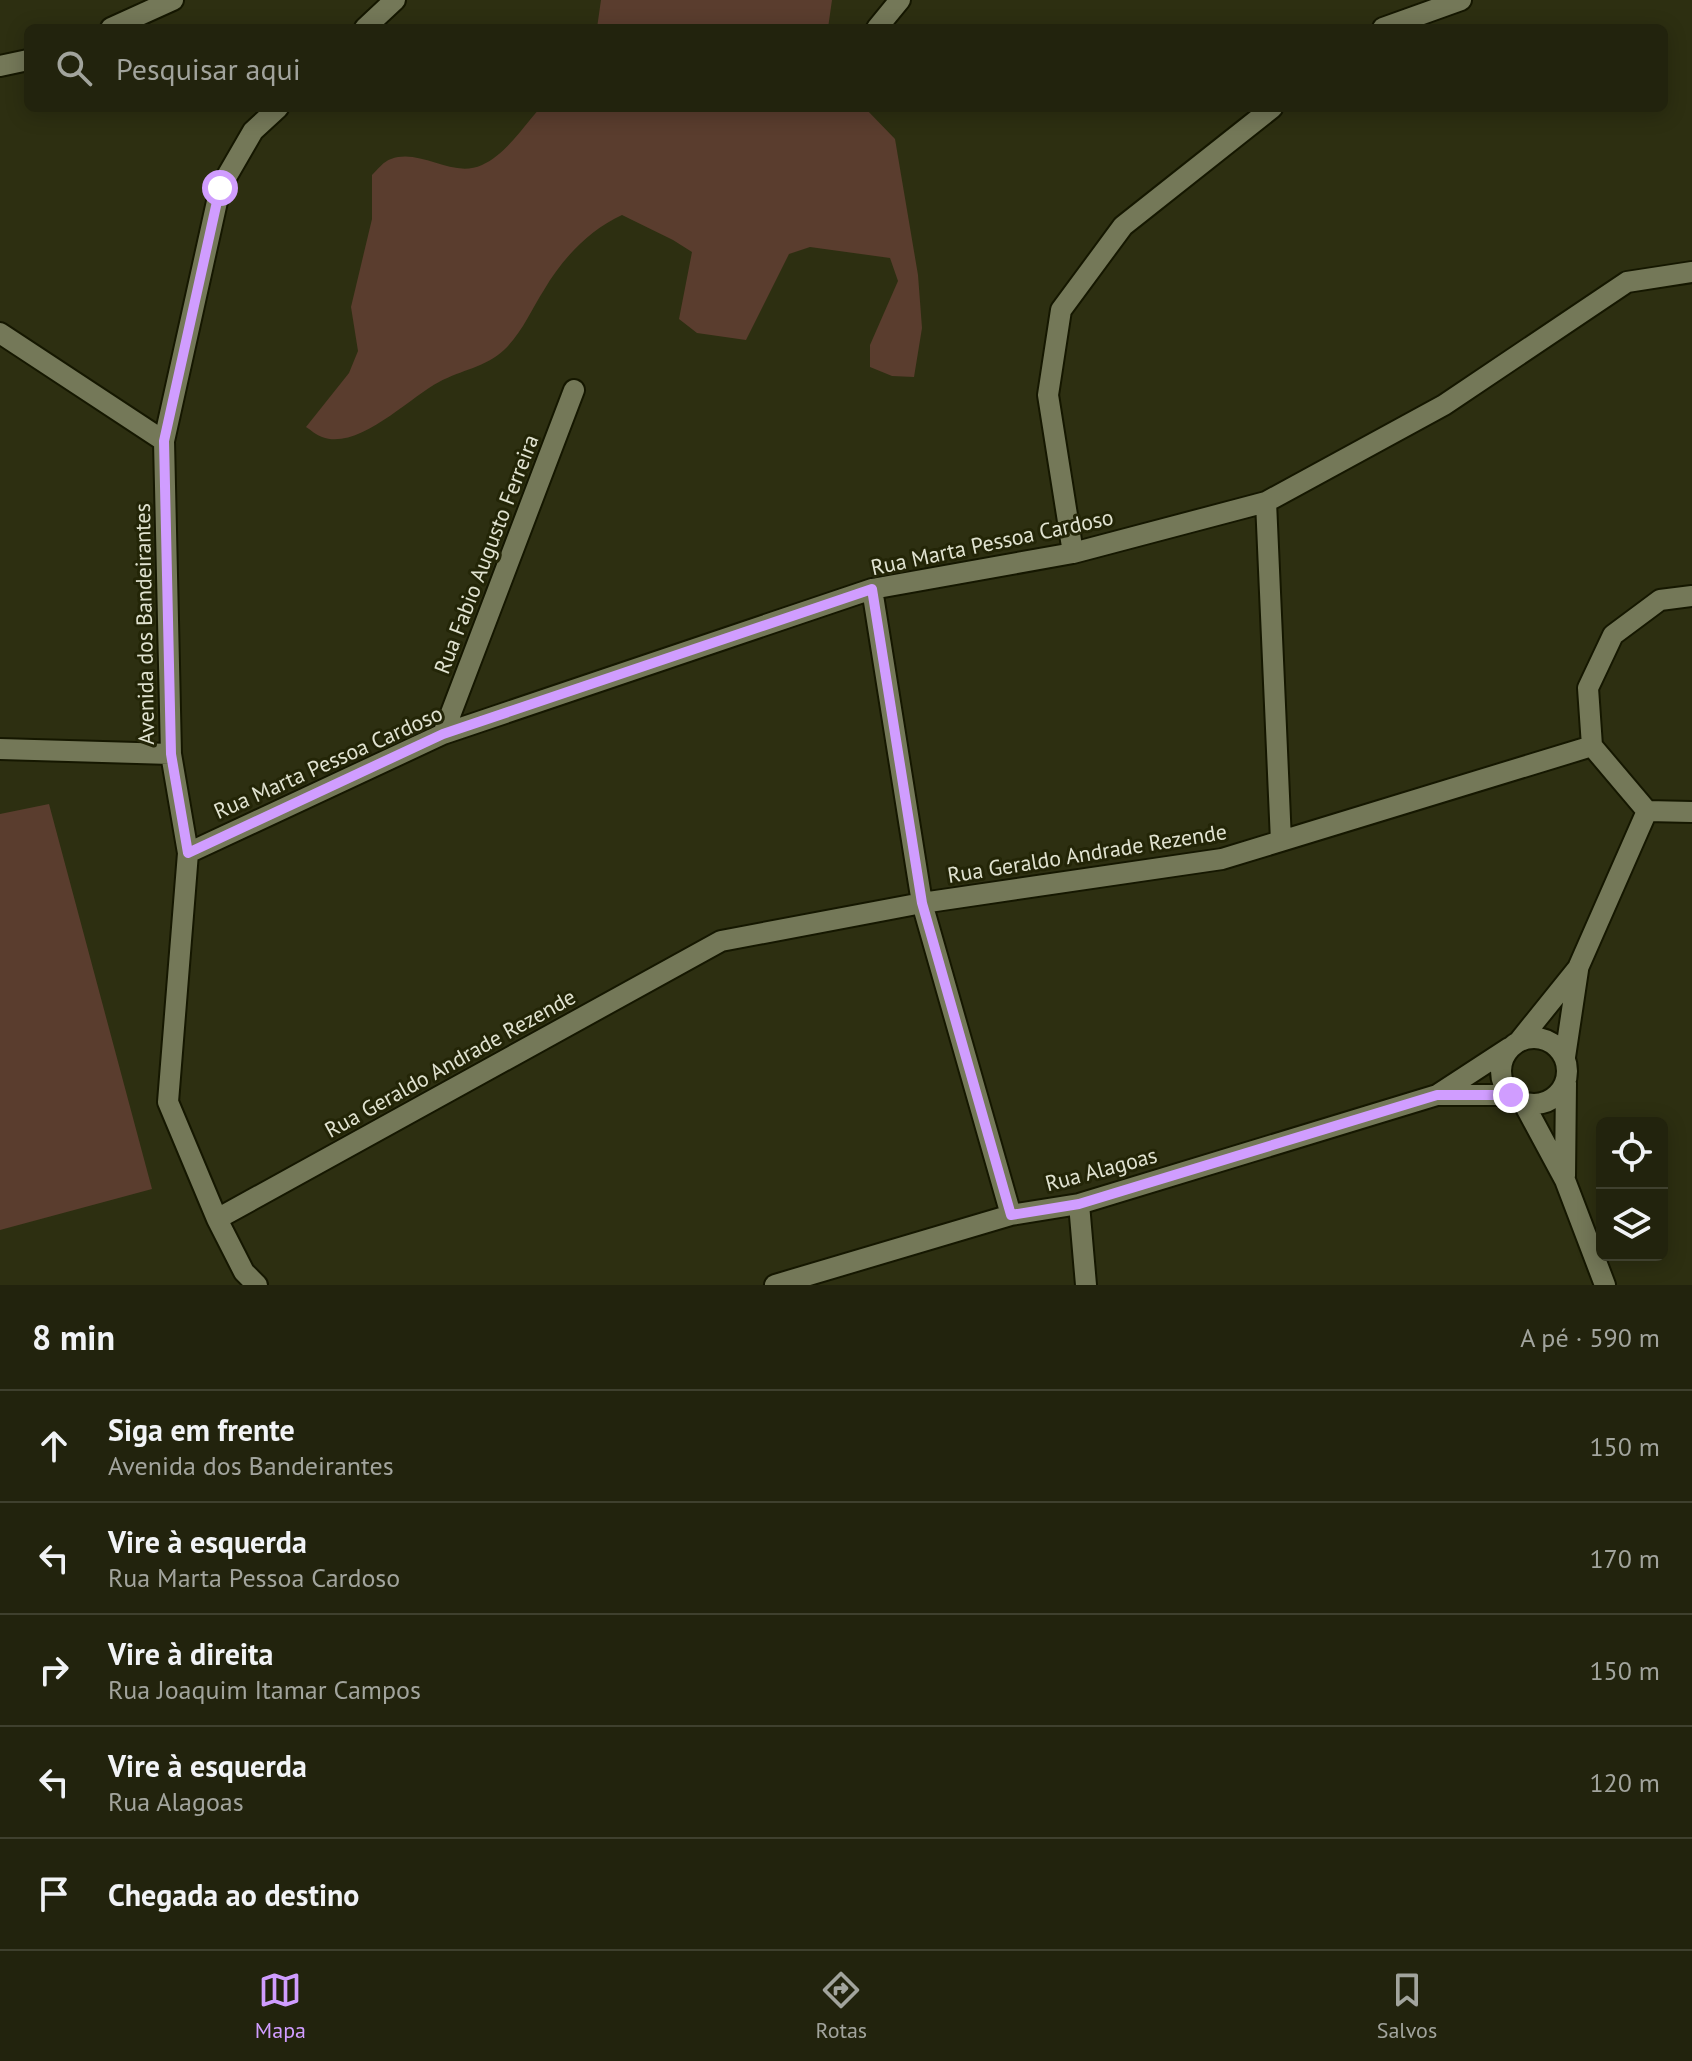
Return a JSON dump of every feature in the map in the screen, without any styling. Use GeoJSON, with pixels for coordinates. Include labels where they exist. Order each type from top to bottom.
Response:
{"type":"FeatureCollection","features":[{"type":"Feature","properties":{"kind":"street"},"geometry":{"type":"LineString","coordinates":[[120,24],[173,0]]}},
{"type":"Feature","properties":{"kind":"street"},"geometry":{"type":"LineString","coordinates":[[369,24],[395,0]]}},
{"type":"Feature","properties":{"kind":"street"},"geometry":{"type":"LineString","coordinates":[[880,24],[900,0]]}},
{"type":"Feature","properties":{"kind":"street"},"geometry":{"type":"LineString","coordinates":[[1394,24],[1461,0]]}},
{"type":"Feature","properties":{"kind":"street"},"geometry":{"type":"LineString","coordinates":[[0,66],[24,61]]}},
{"type":"Feature","properties":{"kind":"street","name":"Avenida dos Bandeirantes"},"geometry":{"type":"LineString","coordinates":[[244,1281],[168,1102],[188,853],[171,754],[164,441],[220,188],[253,131],[274,112]]}},
{"type":"Feature","properties":{"kind":"street"},"geometry":{"type":"LineString","coordinates":[[1073,553],[1048,395],[1061,310],[1123,226],[1267,112]]}},
{"type":"Feature","properties":{"kind":"street","name":"Rua Marta Pessoa Cardoso"},"geometry":{"type":"LineString","coordinates":[[188,853],[443,734],[872,589],[1073,553],[1266,502],[1444,405],[1627,282],[1692,272]]}},
{"type":"Feature","properties":{"kind":"street"},"geometry":{"type":"LineString","coordinates":[[0,333],[164,441]]}},
{"type":"Feature","properties":{"kind":"street","name":"Rua Fabio Augusto Ferreira"},"geometry":{"type":"LineString","coordinates":[[443,734],[574,390]]}},
{"type":"Feature","properties":{"kind":"street"},"geometry":{"type":"LineString","coordinates":[[1266,502],[1281,841]]}},
{"type":"Feature","properties":{"kind":"street"},"geometry":{"type":"LineString","coordinates":[[872,589],[922,903],[1011,1215]]}},
{"type":"Feature","properties":{"kind":"street"},"geometry":{"type":"LineString","coordinates":[[1692,596],[1660,600],[1613,635],[1588,688],[1592,746],[1647,811],[1692,812]]}},
{"type":"Feature","properties":{"kind":"street","name":"Rua Geraldo Andrade Rezende"},"geometry":{"type":"LineString","coordinates":[[217,1219],[721,941],[922,903],[1222,859],[1592,746]]}},
{"type":"Feature","properties":{"kind":"street"},"geometry":{"type":"LineString","coordinates":[[0,749],[171,754]]}},
{"type":"Feature","properties":{"kind":"street","name":"Rua Alagoas"},"geometry":{"type":"LineString","coordinates":[[1565,1057],[1578,968],[1647,811]]}},
{"type":"Feature","properties":{"kind":"street","name":"Rua Alagoas"},"geometry":{"type":"LineString","coordinates":[[775,1285],[1011,1215],[1079,1204],[1437,1095],[1515,1044],[1578,968]]}},
{"type":"Feature","properties":{"kind":"street"},"geometry":{"type":"LineString","coordinates":[[1565,1180],[1568,1069],[1565,1057],[1557,1046],[1546,1039],[1533,1037],[1515,1044],[1502,1059],[1503,1084],[1517,1099],[1565,1180],[1605,1285]]}},
{"type":"Feature","properties":{"kind":"street"},"geometry":{"type":"LineString","coordinates":[[1517,1099],[1536,1104],[1548,1101],[1559,1094],[1566,1083]]}},
{"type":"Feature","properties":{"kind":"street","name":"Rua Alagoas"},"geometry":{"type":"LineString","coordinates":[[1437,1095],[1517,1099]]}},
{"type":"Feature","properties":{"kind":"street"},"geometry":{"type":"LineString","coordinates":[[1079,1204],[1086,1285]]}},
{"type":"Feature","properties":{"kind":"shaded area"},"geometry":{"type":"Polygon","coordinates":[[[601,0],[832,0],[829,24],[598,24],[601,0]]]}},
{"type":"Feature","properties":{"kind":"shaded area"},"geometry":{"type":"Polygon","coordinates":[[[537,112],[869,112],[895,139],[918,275],[922,328],[914,377],[892,376],[870,367],[870,345],[898,281],[890,258],[810,247],[789,254],[746,340],[697,333],[679,319],[692,252],[622,215],[598,229],[568,257],[551,278],[516,336],[497,356],[439,382],[367,430],[336,439],[316,434],[306,427],[349,373],[358,351],[351,307],[372,219],[372,175],[388,160],[402,157],[471,168],[491,160],[537,112]]]}},
{"type":"Feature","properties":{"kind":"shaded area"},"geometry":{"type":"Polygon","coordinates":[[[49,804],[152,1189],[0,1230],[0,814],[49,804]]]}},
{"type":"Feature","properties":{"kind":"route"},"geometry":{"type":"LineString","coordinates":[[220,188],[164,441],[171,754],[188,853],[443,734],[872,589],[922,903],[1011,1215],[1079,1204],[1437,1095],[1511,1095]]}}]}
